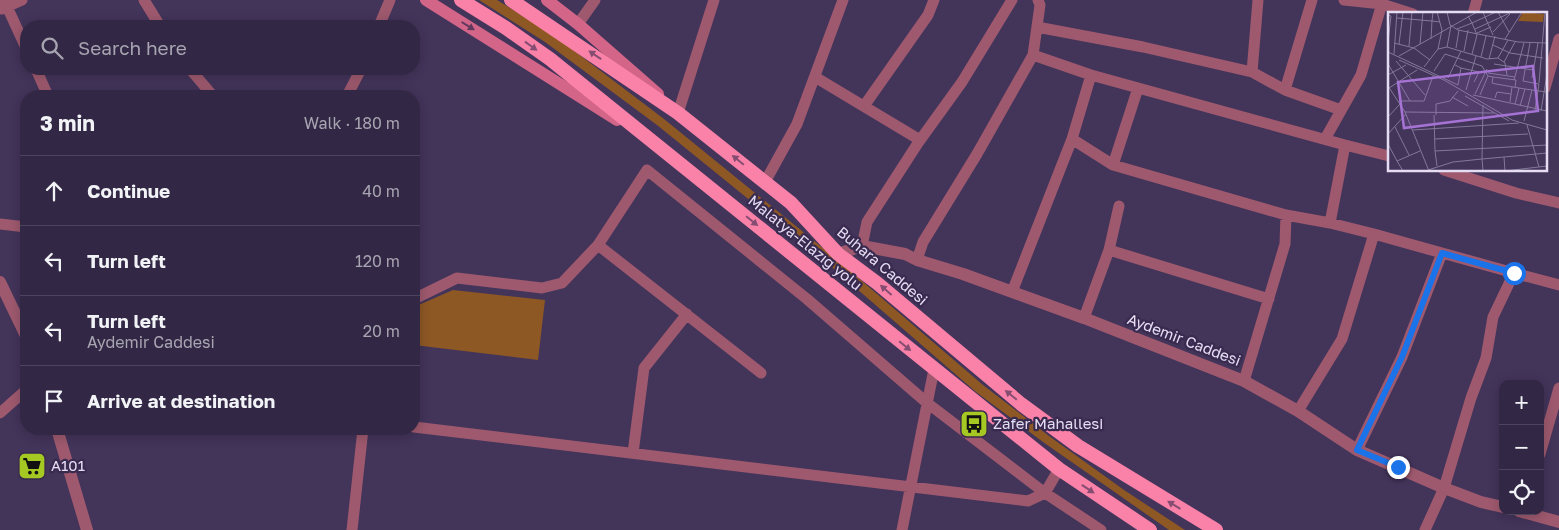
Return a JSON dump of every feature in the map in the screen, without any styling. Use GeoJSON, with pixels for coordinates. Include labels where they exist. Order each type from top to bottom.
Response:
{"type":"FeatureCollection","features":[{"type":"Feature","properties":{"kind":"highway"},"geometry":{"type":"LineString","coordinates":[[461,0],[529,44],[644,137]]}},
{"type":"Feature","properties":{"kind":"highway"},"geometry":{"type":"LineString","coordinates":[[511,0],[678,113]]}},
{"type":"Feature","properties":{"kind":"highway","name":"Buhara Caddesi"},"geometry":{"type":"LineString","coordinates":[[678,113],[791,203],[838,254],[877,283],[1021,404],[1078,446],[1216,530]]}},
{"type":"Feature","properties":{"kind":"highway","name":"Malatya-Elazığ yolu"},"geometry":{"type":"LineString","coordinates":[[644,137],[743,214],[1059,469],[1150,530]]}},
{"type":"Feature","properties":{"kind":"main road","name":"Malatya-Elazığ yolu"},"geometry":{"type":"LineString","coordinates":[[426,0],[644,137]]}},
{"type":"Feature","properties":{"kind":"main road","name":"Buhara Caddesi"},"geometry":{"type":"LineString","coordinates":[[547,0],[578,24],[678,113]]}},
{"type":"Feature","properties":{"kind":"street"},"geometry":{"type":"LineString","coordinates":[[20,36],[4,5],[22,0]]}},
{"type":"Feature","properties":{"kind":"street"},"geometry":{"type":"LineString","coordinates":[[144,0],[156,20]]}},
{"type":"Feature","properties":{"kind":"street"},"geometry":{"type":"LineString","coordinates":[[382,20],[390,0]]}},
{"type":"Feature","properties":{"kind":"street"},"geometry":{"type":"LineString","coordinates":[[578,24],[595,0]]}},
{"type":"Feature","properties":{"kind":"street"},"geometry":{"type":"LineString","coordinates":[[678,113],[714,0]]}},
{"type":"Feature","properties":{"kind":"street"},"geometry":{"type":"LineString","coordinates":[[765,182],[797,124],[843,0]]}},
{"type":"Feature","properties":{"kind":"street"},"geometry":{"type":"LineString","coordinates":[[864,106],[928,15],[934,0]]}},
{"type":"Feature","properties":{"kind":"street"},"geometry":{"type":"LineString","coordinates":[[862,246],[867,222],[920,140],[962,82],[1012,0]]}},
{"type":"Feature","properties":{"kind":"street"},"geometry":{"type":"LineString","coordinates":[[917,260],[923,242],[977,154],[1033,54],[1040,5],[1038,0]]}},
{"type":"Feature","properties":{"kind":"street"},"geometry":{"type":"LineString","coordinates":[[1252,72],[1258,0]]}},
{"type":"Feature","properties":{"kind":"street"},"geometry":{"type":"LineString","coordinates":[[1284,90],[1312,0]]}},
{"type":"Feature","properties":{"kind":"street"},"geometry":{"type":"LineString","coordinates":[[1344,0],[1382,2],[1408,12]]}},
{"type":"Feature","properties":{"kind":"street"},"geometry":{"type":"LineString","coordinates":[[1325,140],[1361,75],[1382,2]]}},
{"type":"Feature","properties":{"kind":"street"},"geometry":{"type":"LineString","coordinates":[[1037,27],[1143,47],[1252,72],[1284,90],[1341,110]]}},
{"type":"Feature","properties":{"kind":"street"},"geometry":{"type":"LineString","coordinates":[[1546,81],[1550,54],[1559,39]]}},
{"type":"Feature","properties":{"kind":"street"},"geometry":{"type":"LineString","coordinates":[[1033,54],[1091,75],[1388,156]]}},
{"type":"Feature","properties":{"kind":"street"},"geometry":{"type":"LineString","coordinates":[[39,75],[45,90]]}},
{"type":"Feature","properties":{"kind":"street"},"geometry":{"type":"LineString","coordinates":[[195,75],[208,90]]}},
{"type":"Feature","properties":{"kind":"street"},"geometry":{"type":"LineString","coordinates":[[350,90],[358,75]]}},
{"type":"Feature","properties":{"kind":"street"},"geometry":{"type":"LineString","coordinates":[[1012,292],[1072,139],[1091,75]]}},
{"type":"Feature","properties":{"kind":"street"},"geometry":{"type":"LineString","coordinates":[[815,77],[920,140]]}},
{"type":"Feature","properties":{"kind":"street"},"geometry":{"type":"LineString","coordinates":[[1114,164],[1138,88]]}},
{"type":"Feature","properties":{"kind":"street"},"geometry":{"type":"LineString","coordinates":[[1072,139],[1114,164],[1286,215],[1374,234],[1559,285]]}},
{"type":"Feature","properties":{"kind":"street"},"geometry":{"type":"LineString","coordinates":[[1330,223],[1345,145]]}},
{"type":"Feature","properties":{"kind":"street"},"geometry":{"type":"LineString","coordinates":[[420,296],[457,278],[542,288],[562,283],[598,245],[647,170],[807,299],[926,402],[1046,493],[1101,530]]}},
{"type":"Feature","properties":{"kind":"street"},"geometry":{"type":"LineString","coordinates":[[1447,171],[1559,203]]}},
{"type":"Feature","properties":{"kind":"street"},"geometry":{"type":"LineString","coordinates":[[1084,318],[1109,250],[1119,206]]}},
{"type":"Feature","properties":{"kind":"street"},"geometry":{"type":"LineString","coordinates":[[1244,381],[1285,244],[1286,215]]}},
{"type":"Feature","properties":{"kind":"street"},"geometry":{"type":"LineString","coordinates":[[0,224],[20,226]]}},
{"type":"Feature","properties":{"kind":"street"},"geometry":{"type":"LineString","coordinates":[[1298,411],[1342,339],[1374,234]]}},
{"type":"Feature","properties":{"kind":"street"},"geometry":{"type":"LineString","coordinates":[[598,245],[761,373]]}},
{"type":"Feature","properties":{"kind":"street","name":"Aydemir Caddesi"},"geometry":{"type":"LineString","coordinates":[[838,254],[862,246],[904,254],[1084,318],[1244,381],[1298,411],[1357,450],[1444,488],[1481,502],[1499,506]]}},
{"type":"Feature","properties":{"kind":"street"},"geometry":{"type":"LineString","coordinates":[[1109,250],[1269,299]]}},
{"type":"Feature","properties":{"kind":"street"},"geometry":{"type":"LineString","coordinates":[[1357,450],[1402,357],[1442,253]]}},
{"type":"Feature","properties":{"kind":"street"},"geometry":{"type":"LineString","coordinates":[[1425,530],[1444,488],[1471,398],[1486,358],[1493,317],[1514,273]]}},
{"type":"Feature","properties":{"kind":"street"},"geometry":{"type":"LineString","coordinates":[[0,282],[20,324]]}},
{"type":"Feature","properties":{"kind":"street"},"geometry":{"type":"LineString","coordinates":[[633,453],[644,368],[687,314]]}},
{"type":"Feature","properties":{"kind":"street"},"geometry":{"type":"LineString","coordinates":[[902,530],[909,487],[934,369]]}},
{"type":"Feature","properties":{"kind":"street"},"geometry":{"type":"LineString","coordinates":[[1544,440],[1559,388]]}},
{"type":"Feature","properties":{"kind":"street"},"geometry":{"type":"LineString","coordinates":[[0,413],[20,395]]}},
{"type":"Feature","properties":{"kind":"street"},"geometry":{"type":"LineString","coordinates":[[420,429],[1028,501],[1046,493],[1059,469]]}},
{"type":"Feature","properties":{"kind":"street"},"geometry":{"type":"LineString","coordinates":[[59,435],[87,530]]}},
{"type":"Feature","properties":{"kind":"street"},"geometry":{"type":"LineString","coordinates":[[352,530],[361,435]]}},
{"type":"Feature","properties":{"kind":"street"},"geometry":{"type":"LineString","coordinates":[[1533,515],[1559,522]]}},
{"type":"Feature","properties":{"kind":"shaded area"},"geometry":{"type":"Polygon","coordinates":[[[479,0],[497,0],[552,34],[664,119],[834,257],[983,385],[1124,490],[1185,530],[1169,530],[1043,442],[976,392],[827,263],[657,125],[545,42],[479,0]]]}},
{"type":"Feature","properties":{"kind":"shaded area"},"geometry":{"type":"Polygon","coordinates":[[[453,290],[545,300],[538,360],[420,346],[420,304],[453,290]]]}},
{"type":"Feature","properties":{"kind":"place","name":"Zafer Mahallesi"},"geometry":{"type":"Point","coordinates":[974,424]}},
{"type":"Feature","properties":{"kind":"place","name":"A101"},"geometry":{"type":"Point","coordinates":[32,466]}},
{"type":"Feature","properties":{"kind":"route"},"geometry":{"type":"LineString","coordinates":[[1398,467],[1357,450],[1402,357],[1442,253],[1514,273]]}}]}
